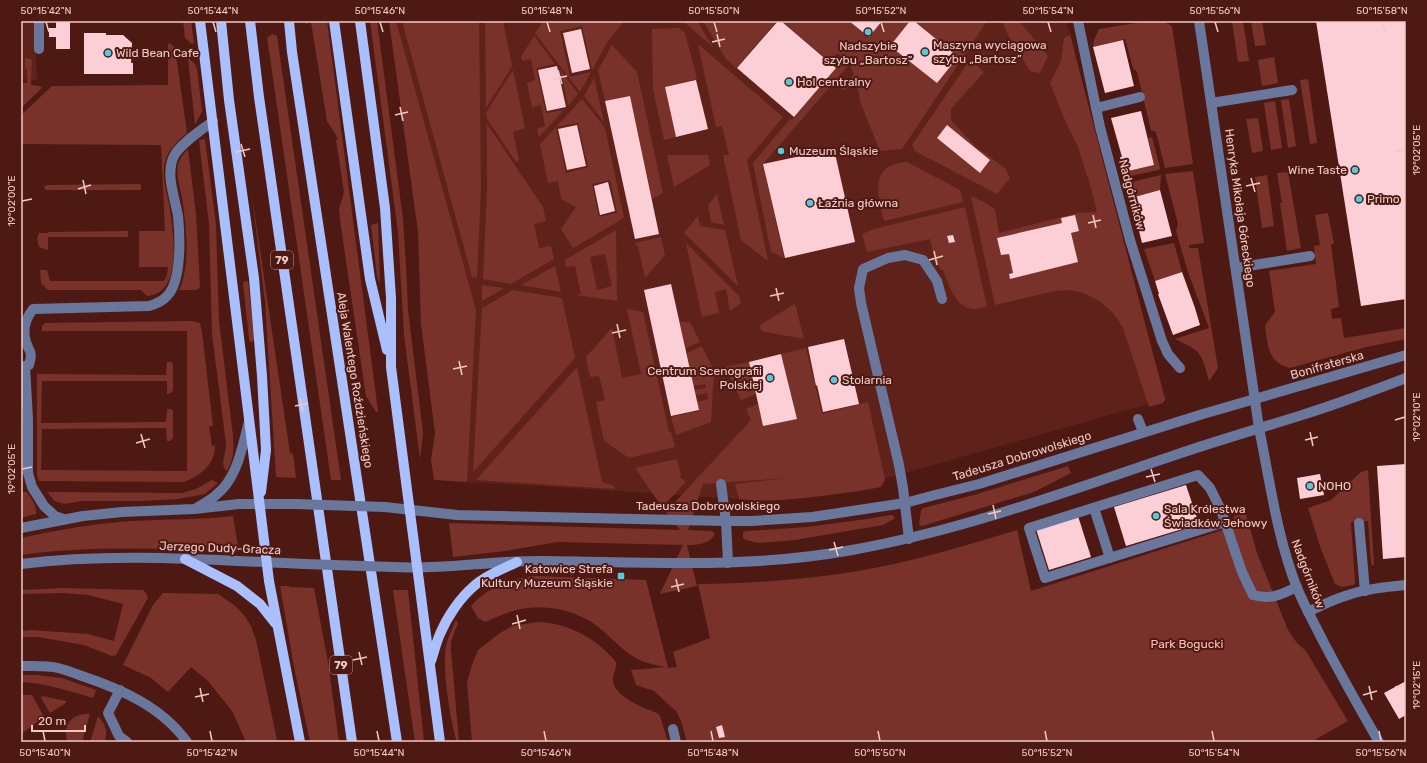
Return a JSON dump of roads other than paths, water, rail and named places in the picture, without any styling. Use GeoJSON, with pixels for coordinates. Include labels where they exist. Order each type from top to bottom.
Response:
{"type":"FeatureCollection","features":[{"type":"Feature","properties":{"kind":"main road"},"geometry":{"type":"LineString","coordinates":[[200,21],[266,563],[300,742]]}},
{"type":"Feature","properties":{"kind":"main road"},"geometry":{"type":"LineString","coordinates":[[221,21],[229,100],[254,278],[261,361],[266,450],[259,503]]}},
{"type":"Feature","properties":{"kind":"main road","name":"79"},"geometry":{"type":"LineString","coordinates":[[250,21],[259,98],[352,742]]}},
{"type":"Feature","properties":{"kind":"main road","name":"Aleja Walentego Roździeńskiego"},"geometry":{"type":"LineString","coordinates":[[289,21],[292,52],[398,742]]}},
{"type":"Feature","properties":{"kind":"main road"},"geometry":{"type":"LineString","coordinates":[[334,21],[370,279],[391,367],[440,742]]}},
{"type":"Feature","properties":{"kind":"main road"},"geometry":{"type":"LineString","coordinates":[[360,21],[385,208],[391,298],[391,367]]}},
{"type":"Feature","properties":{"kind":"main road"},"geometry":{"type":"LineString","coordinates":[[186,559],[237,586],[260,604],[277,626]]}},
{"type":"Feature","properties":{"kind":"main road"},"geometry":{"type":"LineString","coordinates":[[430,665],[439,634],[459,602],[474,586],[489,575],[517,562]]}},
{"type":"Feature","properties":{"kind":"street"},"geometry":{"type":"LineString","coordinates":[[39,21],[39,49]]}},
{"type":"Feature","properties":{"kind":"street","name":"Nadgórników"},"geometry":{"type":"LineString","coordinates":[[1078,21],[1100,127],[1130,240],[1160,334],[1168,354],[1180,368]]}},
{"type":"Feature","properties":{"kind":"street","name":"Henryka Mikołaja Góreckiego"},"geometry":{"type":"LineString","coordinates":[[1199,21],[1255,400]]}},
{"type":"Feature","properties":{"kind":"street"},"geometry":{"type":"LineString","coordinates":[[1211,103],[1292,90]]}},
{"type":"Feature","properties":{"kind":"street"},"geometry":{"type":"LineString","coordinates":[[1096,108],[1140,97]]}},
{"type":"Feature","properties":{"kind":"street"},"geometry":{"type":"LineString","coordinates":[[63,519],[55,516],[44,506],[32,487],[28,473],[28,419],[23,367],[28,365],[31,359],[31,349],[23,340],[28,315],[33,309],[149,306],[160,302],[168,296],[174,285],[179,262],[178,217],[170,177],[174,156],[179,149],[213,121]]}},
{"type":"Feature","properties":{"kind":"street"},"geometry":{"type":"LineString","coordinates":[[909,539],[899,465],[861,303],[859,288],[863,270],[888,258],[906,255],[923,260],[937,280],[942,299]]}},
{"type":"Feature","properties":{"kind":"street"},"geometry":{"type":"LineString","coordinates":[[1236,268],[1310,256]]}},
{"type":"Feature","properties":{"kind":"street","name":"Bonifraterska"},"geometry":{"type":"LineString","coordinates":[[1255,400],[1406,355]]}},
{"type":"Feature","properties":{"kind":"street"},"geometry":{"type":"LineString","coordinates":[[418,568],[543,561],[649,563],[756,562],[819,556],[852,550],[909,539],[1029,504],[1199,446],[1362,395],[1406,378]]}},
{"type":"Feature","properties":{"kind":"street","name":"Nadgórników"},"geometry":{"type":"LineString","coordinates":[[1255,400],[1266,470],[1281,539],[1297,587],[1308,612],[1339,671],[1379,742]]}},
{"type":"Feature","properties":{"kind":"street","name":"Tadeusza Dobrowolskiego"},"geometry":{"type":"LineString","coordinates":[[410,510],[457,514],[726,521],[812,517],[905,502],[979,484],[1142,432],[1255,400]]}},
{"type":"Feature","properties":{"kind":"street"},"geometry":{"type":"LineString","coordinates":[[1138,419],[1142,432]]}},
{"type":"Feature","properties":{"kind":"street"},"geometry":{"type":"LineString","coordinates":[[194,509],[217,495],[229,481],[236,468],[249,421]]}},
{"type":"Feature","properties":{"kind":"street"},"geometry":{"type":"LineString","coordinates":[[1225,522],[1045,578],[1029,528],[1198,475],[1210,488],[1221,510],[1242,572],[1253,595],[1265,598],[1297,587]]}},
{"type":"Feature","properties":{"kind":"street"},"geometry":{"type":"LineString","coordinates":[[721,484],[726,521],[728,563]]}},
{"type":"Feature","properties":{"kind":"street"},"geometry":{"type":"LineString","coordinates":[[21,528],[63,519],[122,512],[194,509],[259,503],[385,507],[410,510]]}},
{"type":"Feature","properties":{"kind":"street"},"geometry":{"type":"LineString","coordinates":[[1094,508],[1110,558]]}},
{"type":"Feature","properties":{"kind":"street"},"geometry":{"type":"LineString","coordinates":[[1359,523],[1365,591]]}},
{"type":"Feature","properties":{"kind":"street","name":"Jerzego Dudy-Gracza"},"geometry":{"type":"LineString","coordinates":[[21,564],[96,557],[418,568]]}},
{"type":"Feature","properties":{"kind":"street"},"geometry":{"type":"LineString","coordinates":[[1308,612],[1338,598],[1365,591],[1406,584]]}},
{"type":"Feature","properties":{"kind":"street"},"geometry":{"type":"LineString","coordinates":[[21,666],[57,668],[120,690],[139,699],[162,716],[182,735],[187,742]]}},
{"type":"Feature","properties":{"kind":"street"},"geometry":{"type":"LineString","coordinates":[[120,690],[108,713],[119,736],[127,742]]}},
{"type":"Feature","properties":{"kind":"street"},"geometry":{"type":"LineString","coordinates":[[672,729],[676,742]]}},
{"type":"Feature","properties":{"kind":"place","name":"Nadszybie szybu „Bartosz”"},"geometry":{"type":"Point","coordinates":[868,32]}},
{"type":"Feature","properties":{"kind":"place","name":"Maszyna wyciągowa szybu „Bartosz”"},"geometry":{"type":"Point","coordinates":[925,52]}},
{"type":"Feature","properties":{"kind":"place","name":"Wild Bean Cafe"},"geometry":{"type":"Point","coordinates":[108,53]}},
{"type":"Feature","properties":{"kind":"place","name":"Hol centralny"},"geometry":{"type":"Point","coordinates":[789,82]}},
{"type":"Feature","properties":{"kind":"place","name":"Muzeum Śląskie"},"geometry":{"type":"Point","coordinates":[781,151]}},
{"type":"Feature","properties":{"kind":"place","name":"Wine Taste"},"geometry":{"type":"Point","coordinates":[1355,170]}},
{"type":"Feature","properties":{"kind":"place","name":"Primo"},"geometry":{"type":"Point","coordinates":[1359,199]}},
{"type":"Feature","properties":{"kind":"place","name":"Łaźnia główna"},"geometry":{"type":"Point","coordinates":[810,203]}},
{"type":"Feature","properties":{"kind":"place","name":"Centrum Scenografii Polskiej"},"geometry":{"type":"Point","coordinates":[770,378]}},
{"type":"Feature","properties":{"kind":"place","name":"Stolarnia"},"geometry":{"type":"Point","coordinates":[834,380]}},
{"type":"Feature","properties":{"kind":"place","name":"NOHO"},"geometry":{"type":"Point","coordinates":[1310,486]}},
{"type":"Feature","properties":{"kind":"place","name":"Sala Królestwa Świadków Jehowy"},"geometry":{"type":"Point","coordinates":[1156,516]}},
{"type":"Feature","properties":{"kind":"place","name":"Katowice Strefa Kultury Muzeum Śląskie"},"geometry":{"type":"Point","coordinates":[621,576]}},
{"type":"Feature","properties":{"kind":"park label","name":"Park Bogucki"},"geometry":{"type":"Point","coordinates":[1187,644]}}]}
